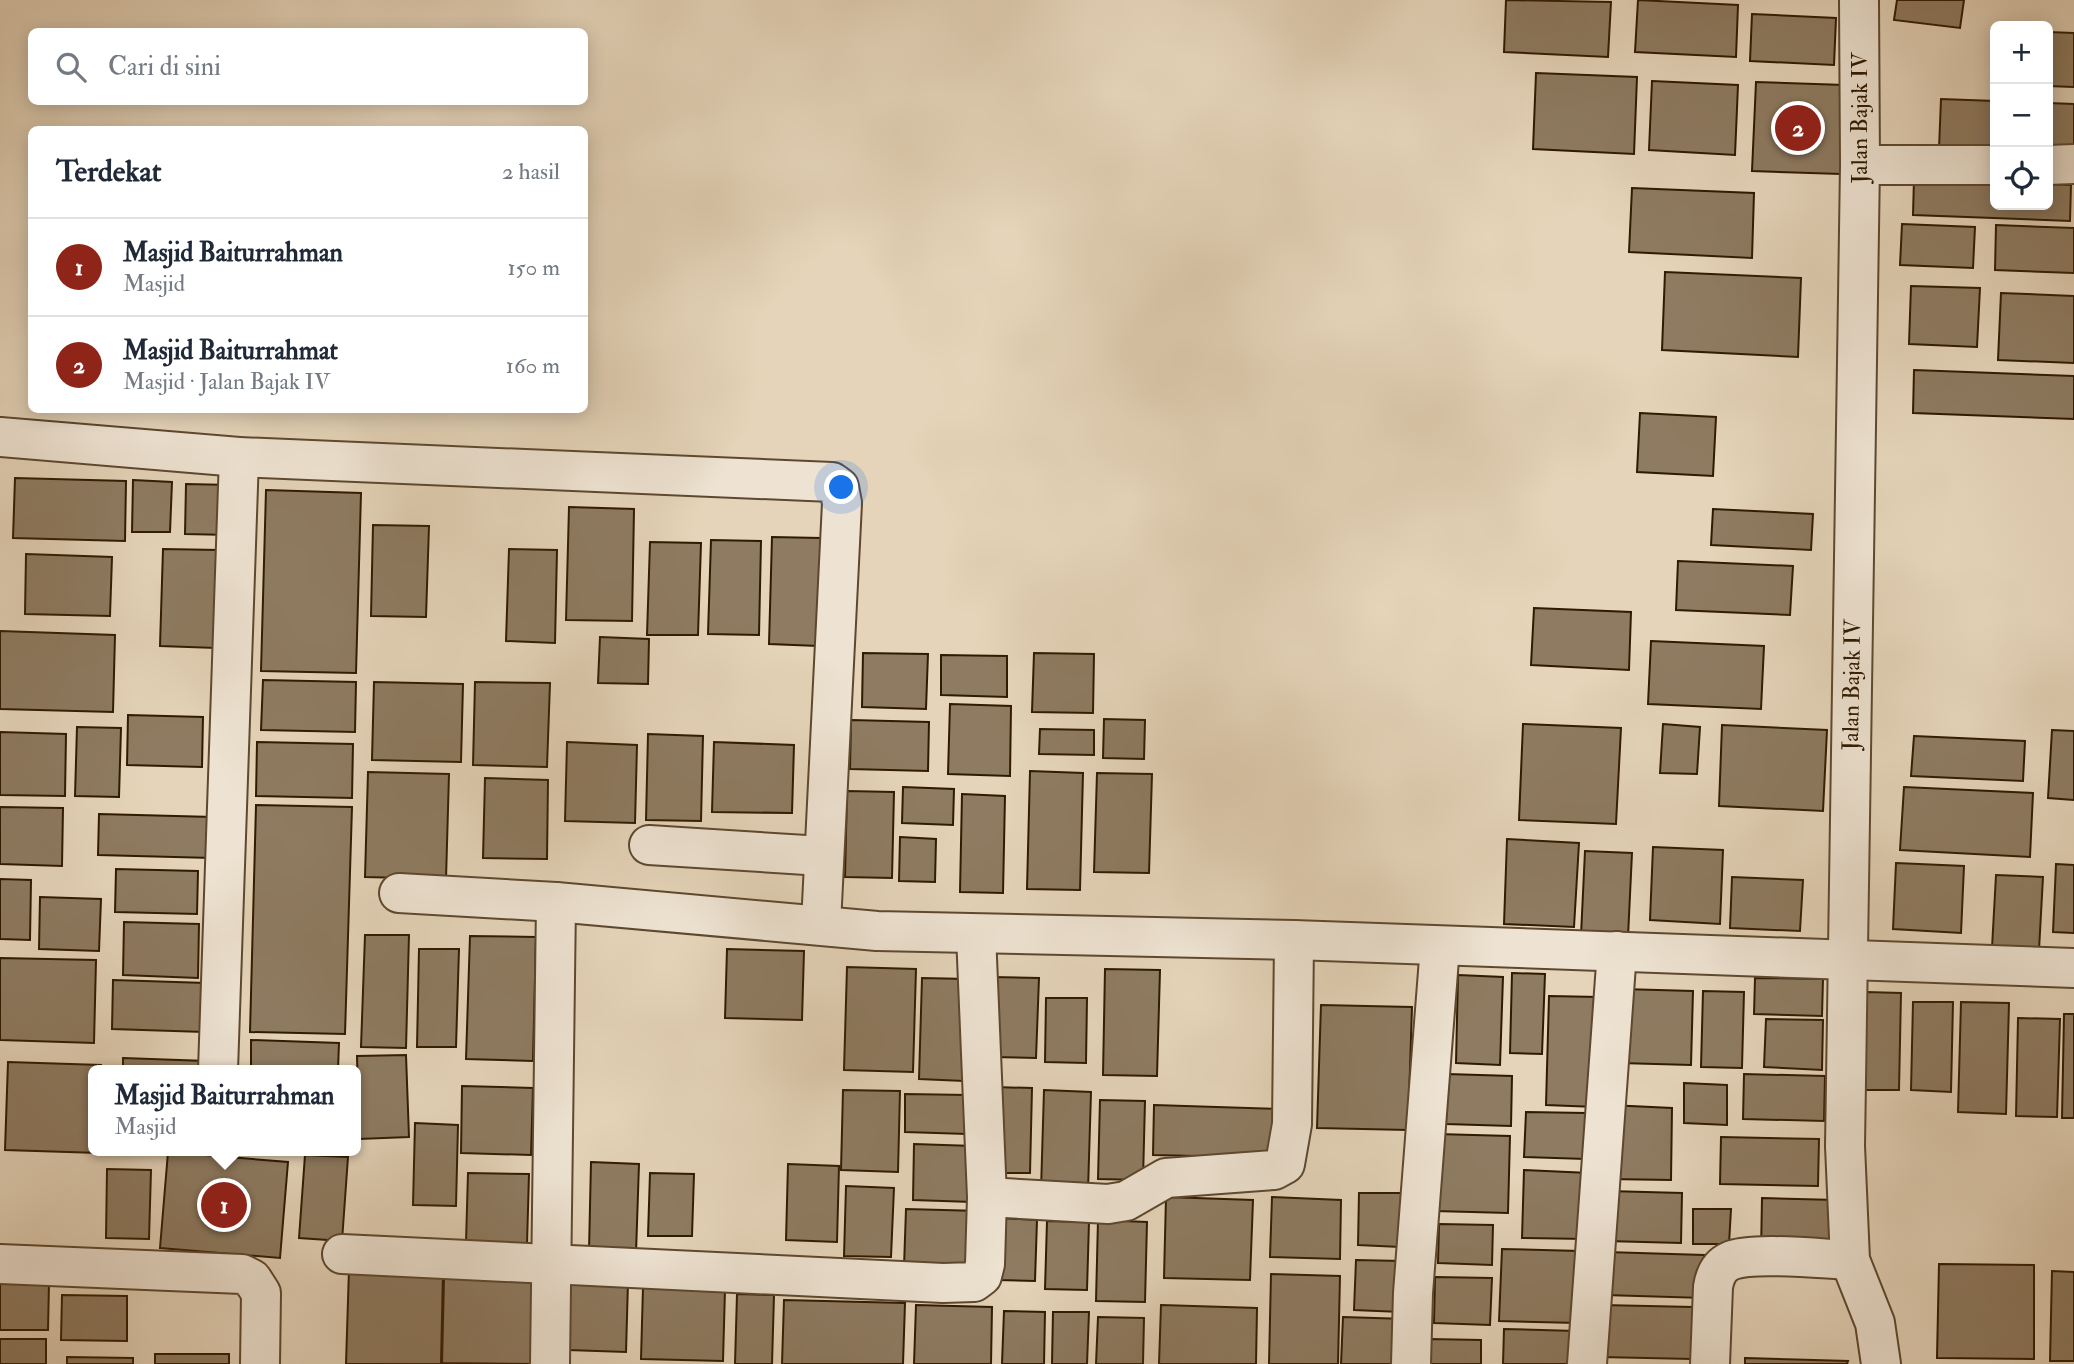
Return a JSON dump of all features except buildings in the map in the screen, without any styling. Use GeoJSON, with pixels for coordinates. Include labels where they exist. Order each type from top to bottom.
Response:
{"type":"FeatureCollection","features":[{"type":"Feature","properties":{"kind":"street","name":"Jalan Bajak IV"},"geometry":{"type":"LineString","coordinates":[[1859,0],[1860,165],[1845,1146],[1850,1260],[1875,1323],[1881,1364]]}},
{"type":"Feature","properties":{"kind":"street"},"geometry":{"type":"LineString","coordinates":[[2053,164],[2074,164]]}},
{"type":"Feature","properties":{"kind":"street"},"geometry":{"type":"LineString","coordinates":[[1860,165],[1990,165]]}},
{"type":"Feature","properties":{"kind":"street"},"geometry":{"type":"LineString","coordinates":[[0,437],[239,457],[821,481],[839,487],[842,503],[841,531],[822,856],[821,924]]}},
{"type":"Feature","properties":{"kind":"street"},"geometry":{"type":"LineString","coordinates":[[218,1065],[239,457]]}},
{"type":"Feature","properties":{"kind":"street"},"geometry":{"type":"LineString","coordinates":[[649,845],[822,856]]}},
{"type":"Feature","properties":{"kind":"street"},"geometry":{"type":"LineString","coordinates":[[400,892],[556,902],[877,931],[1294,940],[2074,968]]}},
{"type":"Feature","properties":{"kind":"street"},"geometry":{"type":"LineString","coordinates":[[550,1364],[556,902]]}},
{"type":"Feature","properties":{"kind":"street"},"geometry":{"type":"LineString","coordinates":[[342,1254],[967,1284],[979,1279],[983,1271],[987,1197],[975,934]]}},
{"type":"Feature","properties":{"kind":"street"},"geometry":{"type":"LineString","coordinates":[[987,1197],[1108,1204],[1126,1201],[1166,1178],[1274,1171],[1285,1164],[1292,1124],[1294,940]]}},
{"type":"Feature","properties":{"kind":"street"},"geometry":{"type":"LineString","coordinates":[[1411,1364],[1413,1293],[1440,946]]}},
{"type":"Feature","properties":{"kind":"street"},"geometry":{"type":"LineString","coordinates":[[1587,1364],[1617,951]]}},
{"type":"Feature","properties":{"kind":"street"},"geometry":{"type":"LineString","coordinates":[[1710,1364],[1715,1276],[1729,1262],[1760,1258],[1850,1260]]}},
{"type":"Feature","properties":{"kind":"street"},"geometry":{"type":"LineString","coordinates":[[0,1264],[242,1274],[252,1279],[261,1293],[260,1364]]}},
{"type":"Feature","properties":{"kind":"place","name":"Masjid Baiturrahmat"},"geometry":{"type":"Point","coordinates":[1798,128]}},
{"type":"Feature","properties":{"kind":"place","name":"Masjid Baiturrahman"},"geometry":{"type":"Point","coordinates":[224,1205]}}]}
